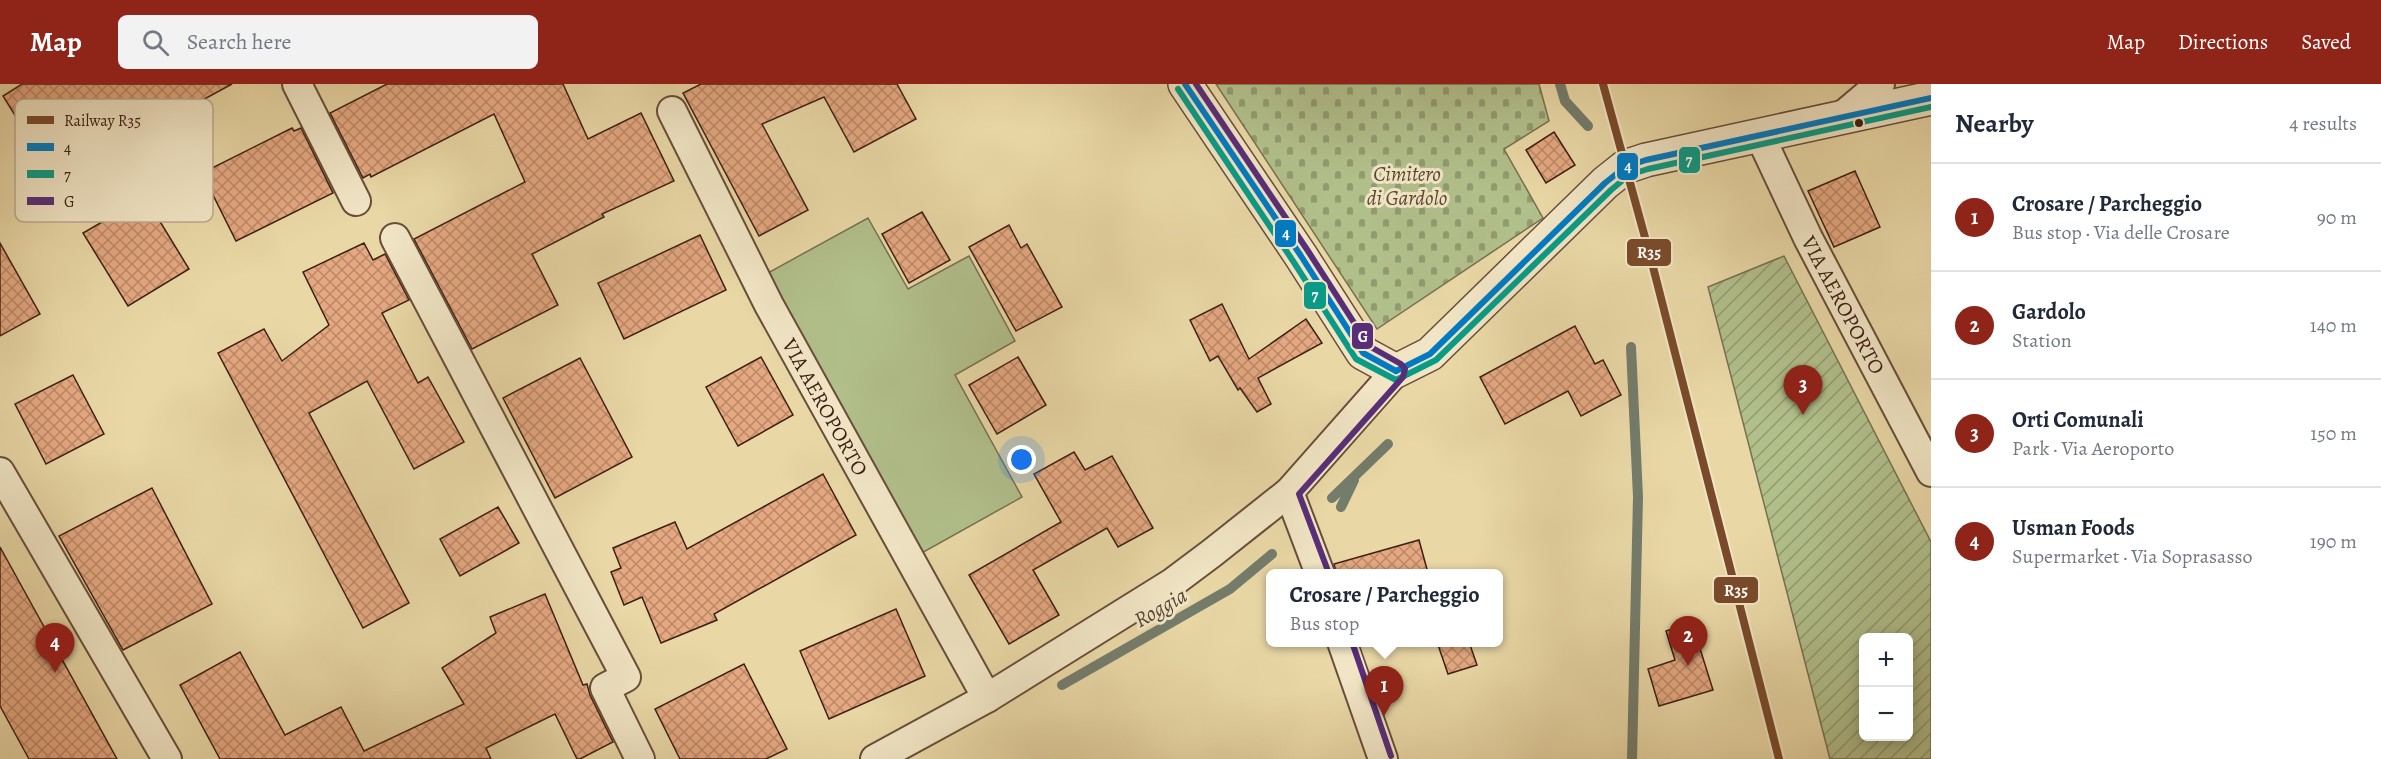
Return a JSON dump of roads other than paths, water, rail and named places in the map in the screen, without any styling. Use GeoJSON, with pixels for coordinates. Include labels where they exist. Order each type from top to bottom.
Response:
{"type":"FeatureCollection","features":[{"type":"Feature","properties":{"kind":"street"},"geometry":{"type":"LineString","coordinates":[[297,84],[356,201]]}},
{"type":"Feature","properties":{"kind":"street"},"geometry":{"type":"LineString","coordinates":[[1185,84],[1301,256],[1363,353],[1396,371]]}},
{"type":"Feature","properties":{"kind":"street"},"geometry":{"type":"LineString","coordinates":[[1841,117],[1880,84]]}},
{"type":"Feature","properties":{"kind":"street"},"geometry":{"type":"LineString","coordinates":[[875,759],[987,698],[1172,583],[1289,492],[1396,371],[1430,354],[1605,183],[1625,167],[1692,149],[1931,98]]}},
{"type":"Feature","properties":{"kind":"street","name":"VIA AEROPORTO"},"geometry":{"type":"LineString","coordinates":[[672,111],[769,305],[987,698]]}},
{"type":"Feature","properties":{"kind":"street","name":"VIA AEROPORTO"},"geometry":{"type":"LineString","coordinates":[[1760,136],[1808,238],[1931,472]]}},
{"type":"Feature","properties":{"kind":"street"},"geometry":{"type":"LineString","coordinates":[[395,238],[626,677],[605,688],[640,759]]}},
{"type":"Feature","properties":{"kind":"street"},"geometry":{"type":"LineString","coordinates":[[0,472],[167,759]]}},
{"type":"Feature","properties":{"kind":"street"},"geometry":{"type":"LineString","coordinates":[[1289,492],[1318,569]]}},
{"type":"Feature","properties":{"kind":"street"},"geometry":{"type":"LineString","coordinates":[[1344,647],[1383,759]]}},
{"type":"Feature","properties":{"kind":"waterway","name":"Roggia"},"geometry":{"type":"LineString","coordinates":[[1560,84],[1565,101],[1588,126]]}},
{"type":"Feature","properties":{"kind":"waterway"},"geometry":{"type":"LineString","coordinates":[[1631,347],[1638,497],[1632,759]]}},
{"type":"Feature","properties":{"kind":"waterway","name":"Roggia"},"geometry":{"type":"LineString","coordinates":[[1332,498],[1388,444]]}},
{"type":"Feature","properties":{"kind":"waterway"},"geometry":{"type":"LineString","coordinates":[[1341,507],[1354,480]]}},
{"type":"Feature","properties":{"kind":"waterway","name":"Roggia"},"geometry":{"type":"LineString","coordinates":[[1062,685],[1230,589],[1272,554]]}},
{"type":"Feature","properties":{"kind":"rail line","name":"R35"},"geometry":{"type":"LineString","coordinates":[[1603,84],[1652,263],[1779,759]]}},
{"type":"Feature","properties":{"kind":"place","name":"Orti Comunali"},"geometry":{"type":"Point","coordinates":[1803,415]}},
{"type":"Feature","properties":{"kind":"place","name":"Gardolo"},"geometry":{"type":"Point","coordinates":[1688,666]}},
{"type":"Feature","properties":{"kind":"place","name":"Usman Foods"},"geometry":{"type":"Point","coordinates":[55,673]}},
{"type":"Feature","properties":{"kind":"place","name":"Crosare / Parcheggio"},"geometry":{"type":"Point","coordinates":[1384,716]}},
{"type":"Feature","properties":{"kind":"park label","name":"Cimitero di Gardolo"},"geometry":{"type":"Point","coordinates":[1407,186]}}]}
